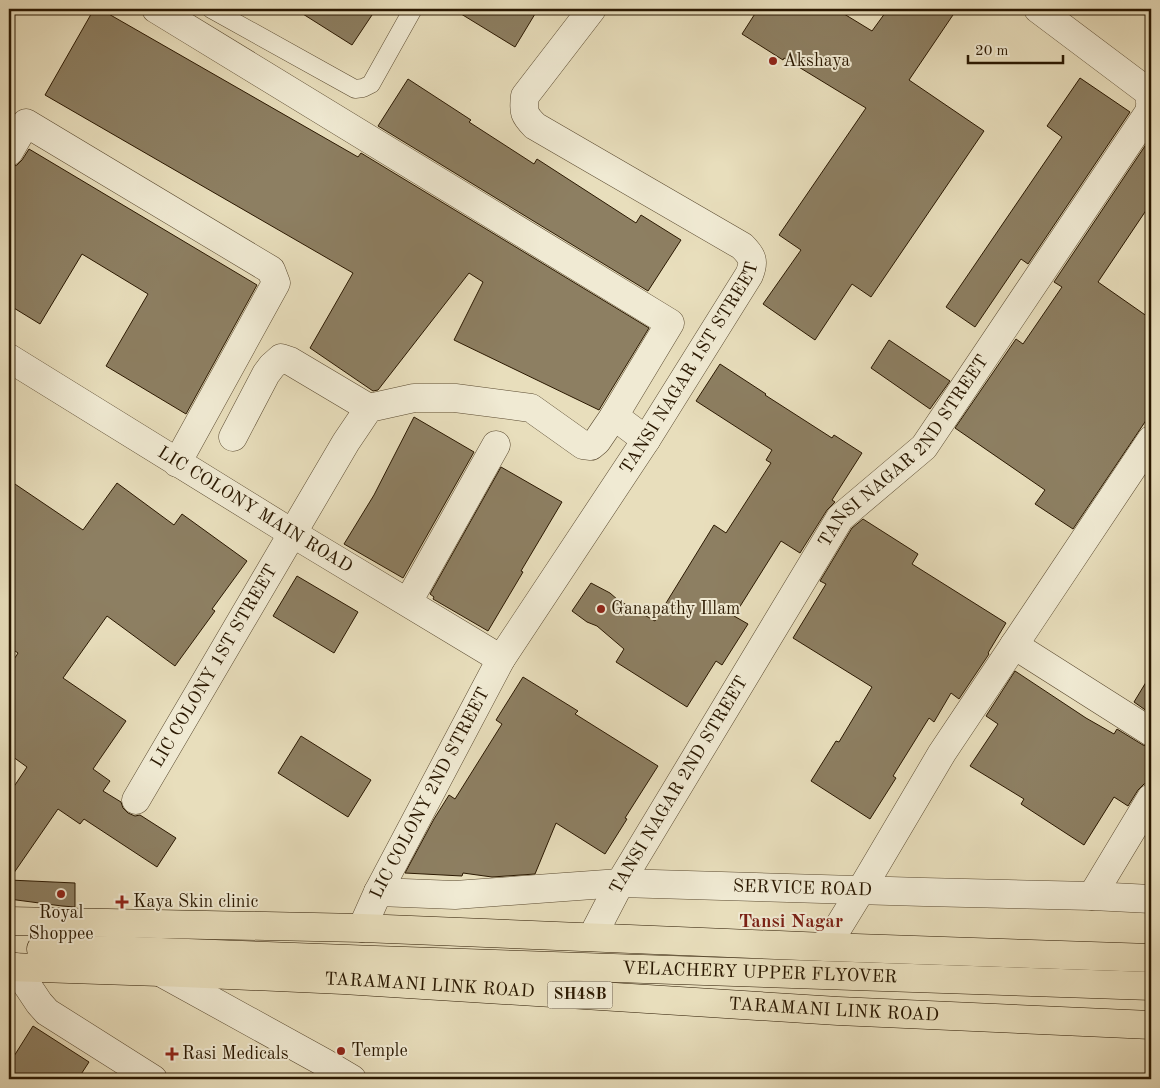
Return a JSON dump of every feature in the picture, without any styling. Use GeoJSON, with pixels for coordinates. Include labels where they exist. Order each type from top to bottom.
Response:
{"type":"FeatureCollection","features":[{"type":"Feature","properties":{"kind":"main road"},"geometry":{"type":"LineString","coordinates":[[9,921],[362,928],[1151,958]]}},
{"type":"Feature","properties":{"kind":"main road","name":"VELACHERY UPPER FLYOVER"},"geometry":{"type":"LineString","coordinates":[[11,960],[134,951],[1151,986]]}},
{"type":"Feature","properties":{"kind":"main road","name":"TARAMANI LINK ROAD"},"geometry":{"type":"LineString","coordinates":[[11,960],[160,972],[343,980],[838,1011],[1151,1025]]}},
{"type":"Feature","properties":{"kind":"street"},"geometry":{"type":"LineString","coordinates":[[156,9],[670,323],[614,416],[597,441],[591,446],[583,445],[531,408],[455,398],[414,398],[369,408],[290,361],[281,358],[266,374],[233,437]]}},
{"type":"Feature","properties":{"kind":"street","name":"TANSI NAGAR 1ST STREET"},"geometry":{"type":"LineString","coordinates":[[501,659],[646,440],[749,275],[752,267],[752,258],[742,246],[535,126],[527,118],[524,107],[525,96],[592,9]]}},
{"type":"Feature","properties":{"kind":"street","name":"TANSI NAGAR 2ND STREET"},"geometry":{"type":"LineString","coordinates":[[592,937],[620,883],[840,518],[924,447],[1149,112],[1151,103],[1147,91],[1038,9]]}},
{"type":"Feature","properties":{"kind":"street"},"geometry":{"type":"LineString","coordinates":[[9,152],[26,124],[271,270],[276,283],[177,463]]}},
{"type":"Feature","properties":{"kind":"street","name":"LIC COLONY MAIN ROAD"},"geometry":{"type":"LineString","coordinates":[[9,358],[177,463],[501,659]]}},
{"type":"Feature","properties":{"kind":"street","name":"LIC COLONY 1ST STREET"},"geometry":{"type":"LineString","coordinates":[[136,800],[346,442],[369,408]]}},
{"type":"Feature","properties":{"kind":"street"},"geometry":{"type":"LineString","coordinates":[[614,416],[646,440]]}},
{"type":"Feature","properties":{"kind":"street"},"geometry":{"type":"LineString","coordinates":[[826,947],[942,753],[1014,645],[1143,470],[1151,440]]}},
{"type":"Feature","properties":{"kind":"street"},"geometry":{"type":"LineString","coordinates":[[408,602],[496,445]]}},
{"type":"Feature","properties":{"kind":"street"},"geometry":{"type":"LineString","coordinates":[[1014,645],[1151,732]]}},
{"type":"Feature","properties":{"kind":"street","name":"LIC COLONY 2ND STREET"},"geometry":{"type":"LineString","coordinates":[[362,928],[378,892],[501,659]]}},
{"type":"Feature","properties":{"kind":"street"},"geometry":{"type":"LineString","coordinates":[[1092,896],[1151,798]]}},
{"type":"Feature","properties":{"kind":"street","name":"SERVICE ROAD"},"geometry":{"type":"LineString","coordinates":[[378,892],[455,895],[620,883],[1151,899]]}},
{"type":"Feature","properties":{"kind":"street"},"geometry":{"type":"LineString","coordinates":[[11,960],[47,1012],[153,1079]]}},
{"type":"Feature","properties":{"kind":"street"},"geometry":{"type":"LineString","coordinates":[[160,972],[352,1079]]}},
{"type":"Feature","properties":{"kind":"lane"},"geometry":{"type":"LineString","coordinates":[[211,9],[355,89],[372,84],[413,9]]}},
{"type":"Feature","properties":{"kind":"building"},"geometry":{"type":"Polygon","coordinates":[[[94,9],[100,9],[358,157],[361,153],[649,328],[599,410],[454,340],[483,282],[469,273],[378,390],[373,391],[310,348],[353,273],[45,95],[94,9]]]}},
{"type":"Feature","properties":{"kind":"building"},"geometry":{"type":"Polygon","coordinates":[[[295,9],[376,9],[352,45],[295,9]]]}},
{"type":"Feature","properties":{"kind":"building"},"geometry":{"type":"Polygon","coordinates":[[[453,9],[538,9],[515,47],[453,9]]]}},
{"type":"Feature","properties":{"kind":"building"},"geometry":{"type":"Polygon","coordinates":[[[758,9],[836,9],[872,31],[888,9],[957,9],[909,80],[984,131],[871,297],[852,284],[815,340],[763,304],[801,250],[779,235],[866,108],[742,34],[758,9]]]}},
{"type":"Feature","properties":{"kind":"building"},"geometry":{"type":"Polygon","coordinates":[[[1080,78],[1130,112],[1028,264],[1021,259],[975,327],[946,307],[1062,137],[1047,126],[1080,78]]]}},
{"type":"Feature","properties":{"kind":"building"},"geometry":{"type":"Polygon","coordinates":[[[408,79],[471,120],[469,122],[534,164],[537,159],[636,223],[641,215],[681,240],[648,291],[378,126],[408,79]]]}},
{"type":"Feature","properties":{"kind":"building"},"geometry":{"type":"Polygon","coordinates":[[[1151,137],[1151,203],[1098,282],[1151,319],[1151,413],[1073,529],[1035,504],[1045,490],[955,428],[1016,339],[1023,344],[1062,287],[1054,282],[1151,137]]]}},
{"type":"Feature","properties":{"kind":"building"},"geometry":{"type":"Polygon","coordinates":[[[29,149],[257,285],[186,414],[106,366],[148,294],[82,254],[40,324],[9,305],[9,172],[12,167],[22,160],[29,149]]]}},
{"type":"Feature","properties":{"kind":"building"},"geometry":{"type":"Polygon","coordinates":[[[889,340],[950,381],[930,409],[871,368],[889,340]]]}},
{"type":"Feature","properties":{"kind":"building"},"geometry":{"type":"Polygon","coordinates":[[[720,364],[832,438],[834,435],[862,453],[832,500],[835,502],[827,510],[800,553],[781,541],[734,616],[748,624],[722,665],[716,661],[687,707],[616,662],[624,649],[597,626],[587,622],[572,611],[591,583],[655,621],[714,525],[726,533],[771,463],[766,460],[772,450],[696,401],[720,364]]]}},
{"type":"Feature","properties":{"kind":"building"},"geometry":{"type":"Polygon","coordinates":[[[414,417],[474,452],[403,578],[344,544],[374,495],[414,417]]]}},
{"type":"Feature","properties":{"kind":"building"},"geometry":{"type":"Polygon","coordinates":[[[501,467],[562,502],[488,631],[433,599],[434,597],[430,594],[501,467]]]}},
{"type":"Feature","properties":{"kind":"building"},"geometry":{"type":"Polygon","coordinates":[[[9,480],[83,530],[117,483],[174,525],[182,514],[247,561],[212,609],[215,611],[175,666],[107,616],[63,678],[126,721],[93,769],[110,781],[103,791],[121,802],[123,808],[128,813],[135,816],[140,815],[176,838],[157,867],[84,819],[80,824],[58,809],[9,880],[9,794],[27,767],[9,754],[9,667],[18,653],[9,647],[9,480]]]}},
{"type":"Feature","properties":{"kind":"building"},"geometry":{"type":"Polygon","coordinates":[[[863,519],[918,554],[912,564],[1006,623],[989,654],[959,699],[951,693],[934,722],[929,718],[893,776],[896,778],[870,819],[811,781],[836,741],[839,742],[872,687],[793,638],[826,584],[820,581],[852,528],[863,519]]]}},
{"type":"Feature","properties":{"kind":"building"},"geometry":{"type":"Polygon","coordinates":[[[297,576],[358,612],[334,653],[273,616],[297,576]]]}},
{"type":"Feature","properties":{"kind":"building"},"geometry":{"type":"Polygon","coordinates":[[[1015,671],[1086,718],[1114,734],[1117,729],[1143,745],[1151,747],[1151,782],[1144,784],[1138,790],[1128,806],[1114,797],[1084,845],[1021,804],[1024,799],[970,766],[998,724],[986,716],[1015,671]]]}},
{"type":"Feature","properties":{"kind":"building"},"geometry":{"type":"Polygon","coordinates":[[[1151,674],[1151,714],[1134,702],[1151,674]]]}},
{"type":"Feature","properties":{"kind":"building"},"geometry":{"type":"Polygon","coordinates":[[[523,677],[578,711],[575,714],[658,766],[625,818],[627,819],[605,854],[556,823],[535,874],[492,877],[463,873],[462,876],[405,873],[449,795],[455,799],[502,724],[496,720],[523,677]]]}},
{"type":"Feature","properties":{"kind":"building"},"geometry":{"type":"Polygon","coordinates":[[[301,736],[371,780],[348,817],[278,773],[301,736]]]}},
{"type":"Feature","properties":{"kind":"building"},"geometry":{"type":"Polygon","coordinates":[[[9,880],[75,883],[75,907],[9,899],[9,880]]]}},
{"type":"Feature","properties":{"kind":"building"},"geometry":{"type":"Polygon","coordinates":[[[33,1026],[89,1062],[78,1079],[9,1079],[9,1064],[33,1026]]]}},
{"type":"Feature","properties":{"kind":"place","name":"Akshaya"},"geometry":{"type":"Point","coordinates":[773,61]}},
{"type":"Feature","properties":{"kind":"place","name":"Ganapathy Illam"},"geometry":{"type":"Point","coordinates":[601,609]}},
{"type":"Feature","properties":{"kind":"place","name":"Royal Shoppee"},"geometry":{"type":"Point","coordinates":[61,894]}},
{"type":"Feature","properties":{"kind":"place","name":"Kaya Skin clinic"},"geometry":{"type":"Point","coordinates":[122,902]}},
{"type":"Feature","properties":{"kind":"place","name":"Temple"},"geometry":{"type":"Point","coordinates":[341,1051]}},
{"type":"Feature","properties":{"kind":"place","name":"Rasi Medicals"},"geometry":{"type":"Point","coordinates":[172,1054]}},
{"type":"Feature","properties":{"kind":"district","name":"Tansi Nagar"},"geometry":{"type":"Point","coordinates":[791,922]}}]}
